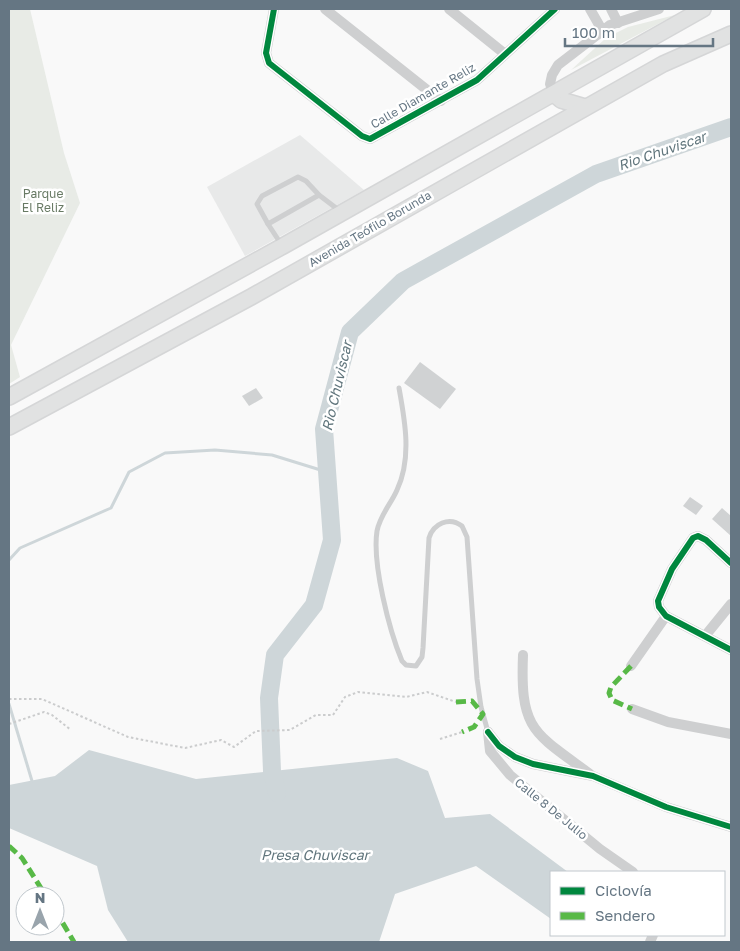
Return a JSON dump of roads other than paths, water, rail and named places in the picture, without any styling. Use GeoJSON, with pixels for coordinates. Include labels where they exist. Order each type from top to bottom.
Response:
{"type":"FeatureCollection","features":[{"type":"Feature","properties":{"kind":"main road"},"geometry":{"type":"LineString","coordinates":[[25,418],[10,394],[283,246],[703,9]]}},
{"type":"Feature","properties":{"kind":"main road","name":"Avenida Teófilo Borunda"},"geometry":{"type":"LineString","coordinates":[[9,427],[250,297],[663,64],[731,34]]}},
{"type":"Feature","properties":{"kind":"main road"},"geometry":{"type":"LineString","coordinates":[[554,94],[561,100],[585,107]]}},
{"type":"Feature","properties":{"kind":"street","name":"Calle Diamante Reliz"},"geometry":{"type":"LineString","coordinates":[[274,9],[266,53],[269,63],[365,138],[375,138],[477,80],[555,9]]}},
{"type":"Feature","properties":{"kind":"street"},"geometry":{"type":"LineString","coordinates":[[325,9],[441,101]]}},
{"type":"Feature","properties":{"kind":"street"},"geometry":{"type":"LineString","coordinates":[[449,9],[505,54]]}},
{"type":"Feature","properties":{"kind":"street"},"geometry":{"type":"LineString","coordinates":[[590,9],[602,30]]}},
{"type":"Feature","properties":{"kind":"street"},"geometry":{"type":"LineString","coordinates":[[611,9],[618,22]]}},
{"type":"Feature","properties":{"kind":"street"},"geometry":{"type":"LineString","coordinates":[[554,94],[550,84],[558,64],[602,30],[618,22],[659,9]]}},
{"type":"Feature","properties":{"kind":"street"},"geometry":{"type":"LineString","coordinates":[[731,563],[710,543],[698,536],[689,543],[676,562],[659,596],[659,607],[666,616],[731,650]]}},
{"type":"Feature","properties":{"kind":"street"},"geometry":{"type":"LineString","coordinates":[[705,636],[731,604]]}},
{"type":"Feature","properties":{"kind":"street"},"geometry":{"type":"LineString","coordinates":[[631,666],[666,616]]}},
{"type":"Feature","properties":{"kind":"street"},"geometry":{"type":"LineString","coordinates":[[523,655],[522,683],[525,710],[531,725],[543,738],[593,776]]}},
{"type":"Feature","properties":{"kind":"street"},"geometry":{"type":"LineString","coordinates":[[632,709],[668,722],[731,734]]}},
{"type":"Feature","properties":{"kind":"street"},"geometry":{"type":"LineString","coordinates":[[488,732],[499,746],[515,757],[533,764],[593,776],[666,807],[731,827]]}},
{"type":"Feature","properties":{"kind":"street","name":"Calle 8 De Julio"},"geometry":{"type":"LineString","coordinates":[[488,732],[490,751],[510,775],[600,849],[632,871]]}},
{"type":"Feature","properties":{"kind":"lane"},"geometry":{"type":"LineString","coordinates":[[283,246],[268,224],[258,204],[262,196],[298,177],[306,181],[341,212]]}},
{"type":"Feature","properties":{"kind":"lane"},"geometry":{"type":"LineString","coordinates":[[268,224],[320,195]]}},
{"type":"Feature","properties":{"kind":"lane"},"geometry":{"type":"LineString","coordinates":[[399,388],[406,424],[403,470],[398,489],[380,520],[377,539],[377,562],[384,600],[402,661],[406,665],[416,666],[422,657],[423,648],[429,538],[434,526],[451,522],[462,526],[467,537],[478,688],[488,732]]}},
{"type":"Feature","properties":{"kind":"water","name":"Presa Chuviscar"},"geometry":{"type":"Polygon","coordinates":[[[89,750],[196,779],[397,758],[428,771],[445,818],[490,814],[567,871],[550,871],[550,918],[476,866],[395,894],[379,942],[128,942],[108,910],[97,866],[9,828],[9,785],[55,776],[89,750]]]}},
{"type":"Feature","properties":{"kind":"waterway","name":"Rio Chuviscar"},"geometry":{"type":"LineString","coordinates":[[277,793],[272,771],[269,698],[275,655],[314,605],[332,540],[324,429],[350,332],[403,281],[596,174],[731,127]]}},
{"type":"Feature","properties":{"kind":"waterway"},"geometry":{"type":"LineString","coordinates":[[9,560],[20,548],[111,508],[129,472],[165,453],[215,450],[272,455],[327,472]]}},
{"type":"Feature","properties":{"kind":"waterway"},"geometry":{"type":"LineString","coordinates":[[9,704],[32,781]]}},
{"type":"Feature","properties":{"kind":"park label","name":"Parque El Reliz"},"geometry":{"type":"Point","coordinates":[43,201]}}]}
